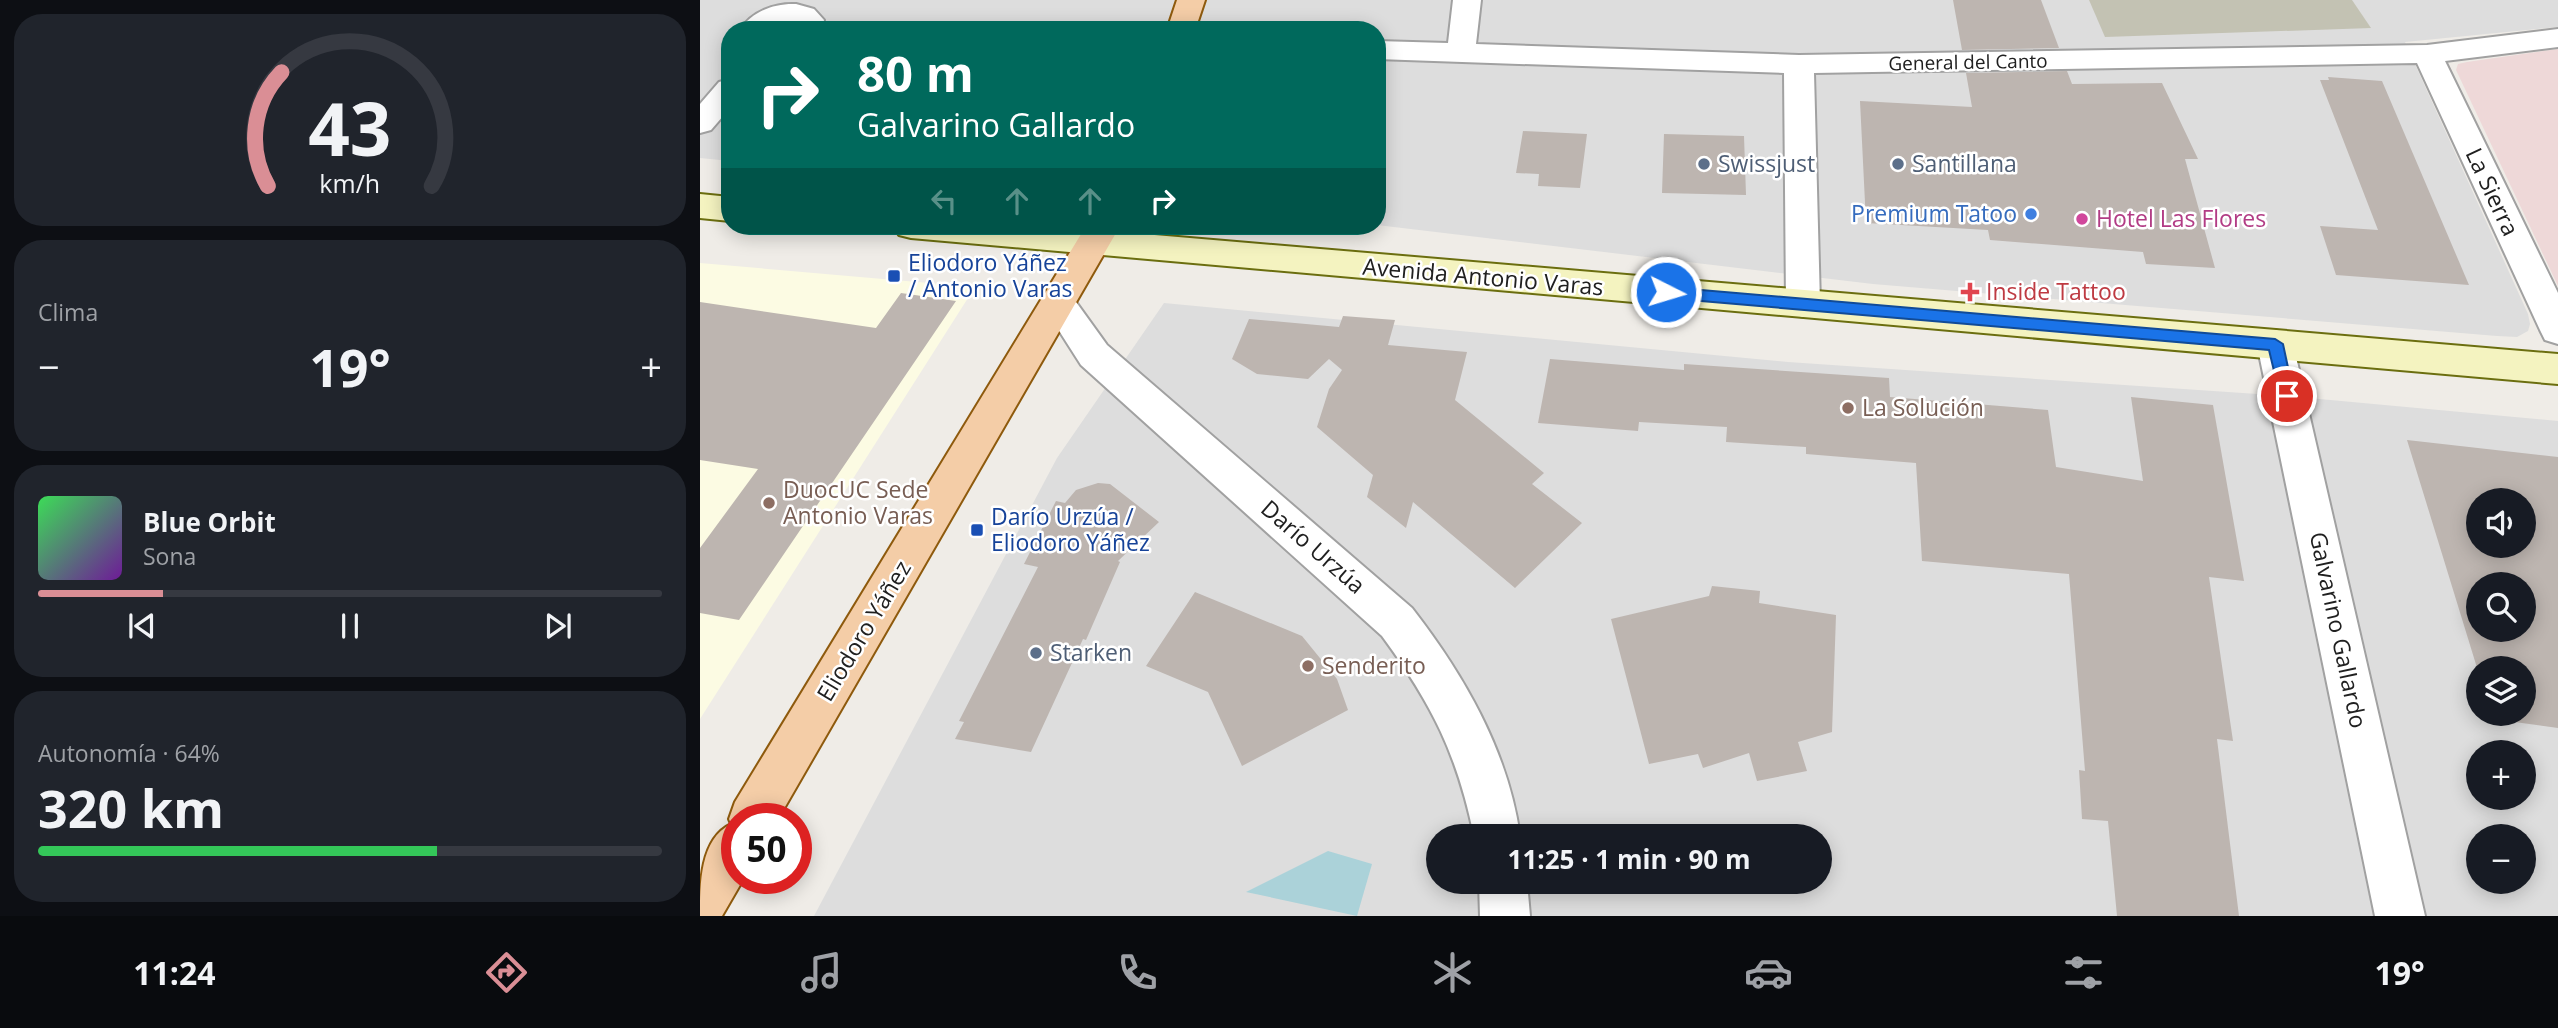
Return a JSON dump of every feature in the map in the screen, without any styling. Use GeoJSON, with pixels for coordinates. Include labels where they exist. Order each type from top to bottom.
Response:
{"type":"FeatureCollection","features":[{"type":"Feature","properties":{"kind":"main road"},"geometry":{"type":"LineString","coordinates":[[1184,21],[1191,0]]}},
{"type":"Feature","properties":{"kind":"main road"},"geometry":{"type":"LineString","coordinates":[[700,206],[721,208]]}},
{"type":"Feature","properties":{"kind":"main road","name":"Eliodoro Yáñez"},"geometry":{"type":"LineString","coordinates":[[762,803],[1098,235]]}},
{"type":"Feature","properties":{"kind":"main road","name":"Avenida Antonio Varas"},"geometry":{"type":"LineString","coordinates":[[1109,235],[1803,304],[2558,369]]}},
{"type":"Feature","properties":{"kind":"main road"},"geometry":{"type":"LineString","coordinates":[[700,907],[721,872]]}},
{"type":"Feature","properties":{"kind":"street"},"geometry":{"type":"LineString","coordinates":[[1461,51],[1467,0]]}},
{"type":"Feature","properties":{"kind":"street"},"geometry":{"type":"LineString","coordinates":[[766,21],[772,16],[791,12],[806,16],[810,21]]}},
{"type":"Feature","properties":{"kind":"street","name":"General del Canto"},"geometry":{"type":"LineString","coordinates":[[1386,50],[1799,64],[2427,54],[2558,38]]}},
{"type":"Feature","properties":{"kind":"street","name":"La Sierra"},"geometry":{"type":"LineString","coordinates":[[2427,54],[2558,330]]}},
{"type":"Feature","properties":{"kind":"street"},"geometry":{"type":"LineString","coordinates":[[1799,64],[1803,304]]}},
{"type":"Feature","properties":{"kind":"street"},"geometry":{"type":"LineString","coordinates":[[700,123],[721,99]]}},
{"type":"Feature","properties":{"kind":"street","name":"Darío Urzúa"},"geometry":{"type":"LineString","coordinates":[[1059,303],[1074,330],[1109,370],[1397,622],[1431,664],[1461,715],[1480,762],[1494,824]]}},
{"type":"Feature","properties":{"kind":"street","name":"Galvarino Gallardo"},"geometry":{"type":"LineString","coordinates":[[2275,344],[2400,916]]}},
{"type":"Feature","properties":{"kind":"street"},"geometry":{"type":"LineString","coordinates":[[1504,894],[1505,916]]}},
{"type":"Feature","properties":{"kind":"shaded area"},"geometry":{"type":"Polygon","coordinates":[[[700,0],[2558,0],[2558,27],[2405,42],[2528,314],[2528,331],[2517,337],[1873,284],[1386,226],[1386,21],[721,21],[721,160],[700,158],[700,0]]]}},
{"type":"Feature","properties":{"kind":"shaded area"},"geometry":{"type":"Polygon","coordinates":[[[2089,0],[2352,0],[2371,28],[2105,37],[2089,0]]]}},
{"type":"Feature","properties":{"kind":"shaded area"},"geometry":{"type":"Polygon","coordinates":[[[2558,49],[2558,286],[2456,70],[2458,64],[2467,62],[2558,49]]]}},
{"type":"Feature","properties":{"kind":"shaded area","name":"DuocUC Sede Antonio Varas"},"geometry":{"type":"Polygon","coordinates":[[[700,263],[975,287],[700,719],[700,263]]]}},
{"type":"Feature","properties":{"kind":"shaded area"},"geometry":{"type":"Polygon","coordinates":[[[1164,303],[1788,362],[2287,396],[2558,421],[2558,916],[814,916],[1057,458],[1164,303]]]}},
{"type":"Feature","properties":{"kind":"water"},"geometry":{"type":"Polygon","coordinates":[[[1328,851],[1372,864],[1357,916],[1246,892],[1328,851]]]}},
{"type":"Feature","properties":{"kind":"building"},"geometry":{"type":"Polygon","coordinates":[[[1953,0],[2041,0],[2059,48],[1962,50],[1953,0]]]}},
{"type":"Feature","properties":{"kind":"building"},"geometry":{"type":"Polygon","coordinates":[[[2067,71],[2072,84],[2162,83],[2198,159],[2185,159],[2215,268],[2146,264],[2143,252],[1990,240],[1988,230],[1866,223],[1860,101],[1972,107],[1966,73],[2067,71]]]}},
{"type":"Feature","properties":{"kind":"building"},"geometry":{"type":"Polygon","coordinates":[[[2328,77],[2382,81],[2469,285],[2336,275],[2320,226],[2378,230],[2320,80],[2329,80],[2328,77]]]}},
{"type":"Feature","properties":{"kind":"building"},"geometry":{"type":"Polygon","coordinates":[[[1523,131],[1587,134],[1580,188],[1538,186],[1539,174],[1516,173],[1523,131]]]}},
{"type":"Feature","properties":{"kind":"building","name":"Swissjust"},"geometry":{"type":"Polygon","coordinates":[[[1664,134],[1744,136],[1746,195],[1662,193],[1664,134]]]}},
{"type":"Feature","properties":{"kind":"building","name":"DuocUC Sede Antonio Varas"},"geometry":{"type":"Polygon","coordinates":[[[901,293],[956,301],[739,620],[700,613],[700,548],[758,469],[700,460],[700,302],[876,328],[901,293]]]}},
{"type":"Feature","properties":{"kind":"building"},"geometry":{"type":"Polygon","coordinates":[[[1343,316],[1395,320],[1388,345],[1467,352],[1455,400],[1544,473],[1532,484],[1582,523],[1515,588],[1413,502],[1406,528],[1367,497],[1373,475],[1317,427],[1329,389],[1342,370],[1329,359],[1308,379],[1257,374],[1232,359],[1249,319],[1339,327],[1343,316]]]}},
{"type":"Feature","properties":{"kind":"building"},"geometry":{"type":"Polygon","coordinates":[[[1550,359],[1684,370],[1684,364],[1889,378],[1890,397],[2048,410],[2056,467],[2143,481],[2131,397],[2213,405],[2244,581],[2209,577],[2233,741],[2217,739],[2239,916],[2117,916],[2108,821],[2082,819],[2079,770],[2085,771],[2069,574],[1922,561],[1916,463],[1806,454],[1806,447],[1726,442],[1727,427],[1639,422],[1638,431],[1538,423],[1550,359]]]}},
{"type":"Feature","properties":{"kind":"building"},"geometry":{"type":"Polygon","coordinates":[[[2407,440],[2558,457],[2558,728],[2536,725],[2536,656],[2473,656],[2469,642],[2536,642],[2536,572],[2466,572],[2466,632],[2407,440]]]}},
{"type":"Feature","properties":{"kind":"building"},"geometry":{"type":"Polygon","coordinates":[[[1098,483],[1110,484],[1159,522],[1118,561],[1120,562],[1086,640],[1083,639],[1031,752],[955,739],[964,722],[959,721],[1038,567],[1024,564],[1056,501],[1065,503],[1076,490],[1098,483]]]}},
{"type":"Feature","properties":{"kind":"building"},"geometry":{"type":"Polygon","coordinates":[[[1712,586],[1760,591],[1759,603],[1836,615],[1832,732],[1798,742],[1807,771],[1757,781],[1749,753],[1703,768],[1698,754],[1649,764],[1611,619],[1709,596],[1712,586]]]}},
{"type":"Feature","properties":{"kind":"building"},"geometry":{"type":"Polygon","coordinates":[[[1195,592],[1302,636],[1337,679],[1348,710],[1242,766],[1208,692],[1146,666],[1195,592]]]}},
{"type":"Feature","properties":{"kind":"place","name":"Swissjust"},"geometry":{"type":"Point","coordinates":[1704,164]}},
{"type":"Feature","properties":{"kind":"place","name":"Santillana"},"geometry":{"type":"Point","coordinates":[1898,164]}},
{"type":"Feature","properties":{"kind":"place","name":"Premium Tatoo"},"geometry":{"type":"Point","coordinates":[2031,214]}},
{"type":"Feature","properties":{"kind":"place","name":"Hotel Las Flores"},"geometry":{"type":"Point","coordinates":[2082,219]}},
{"type":"Feature","properties":{"kind":"place","name":"Eliodoro Yáñez / Antonio Varas"},"geometry":{"type":"Point","coordinates":[894,276]}},
{"type":"Feature","properties":{"kind":"place","name":"Inside Tattoo"},"geometry":{"type":"Point","coordinates":[1970,292]}},
{"type":"Feature","properties":{"kind":"place","name":"La Solución"},"geometry":{"type":"Point","coordinates":[1848,408]}},
{"type":"Feature","properties":{"kind":"place","name":"DuocUC Sede Antonio Varas"},"geometry":{"type":"Point","coordinates":[769,503]}},
{"type":"Feature","properties":{"kind":"place","name":"Darío Urzúa / Eliodoro Yáñez"},"geometry":{"type":"Point","coordinates":[977,530]}},
{"type":"Feature","properties":{"kind":"place","name":"Starken"},"geometry":{"type":"Point","coordinates":[1036,653]}},
{"type":"Feature","properties":{"kind":"place","name":"Senderito"},"geometry":{"type":"Point","coordinates":[1308,666]}},
{"type":"Feature","properties":{"kind":"route"},"geometry":{"type":"LineString","coordinates":[[1666,292],[2275,344],[2287,396]]}}]}
